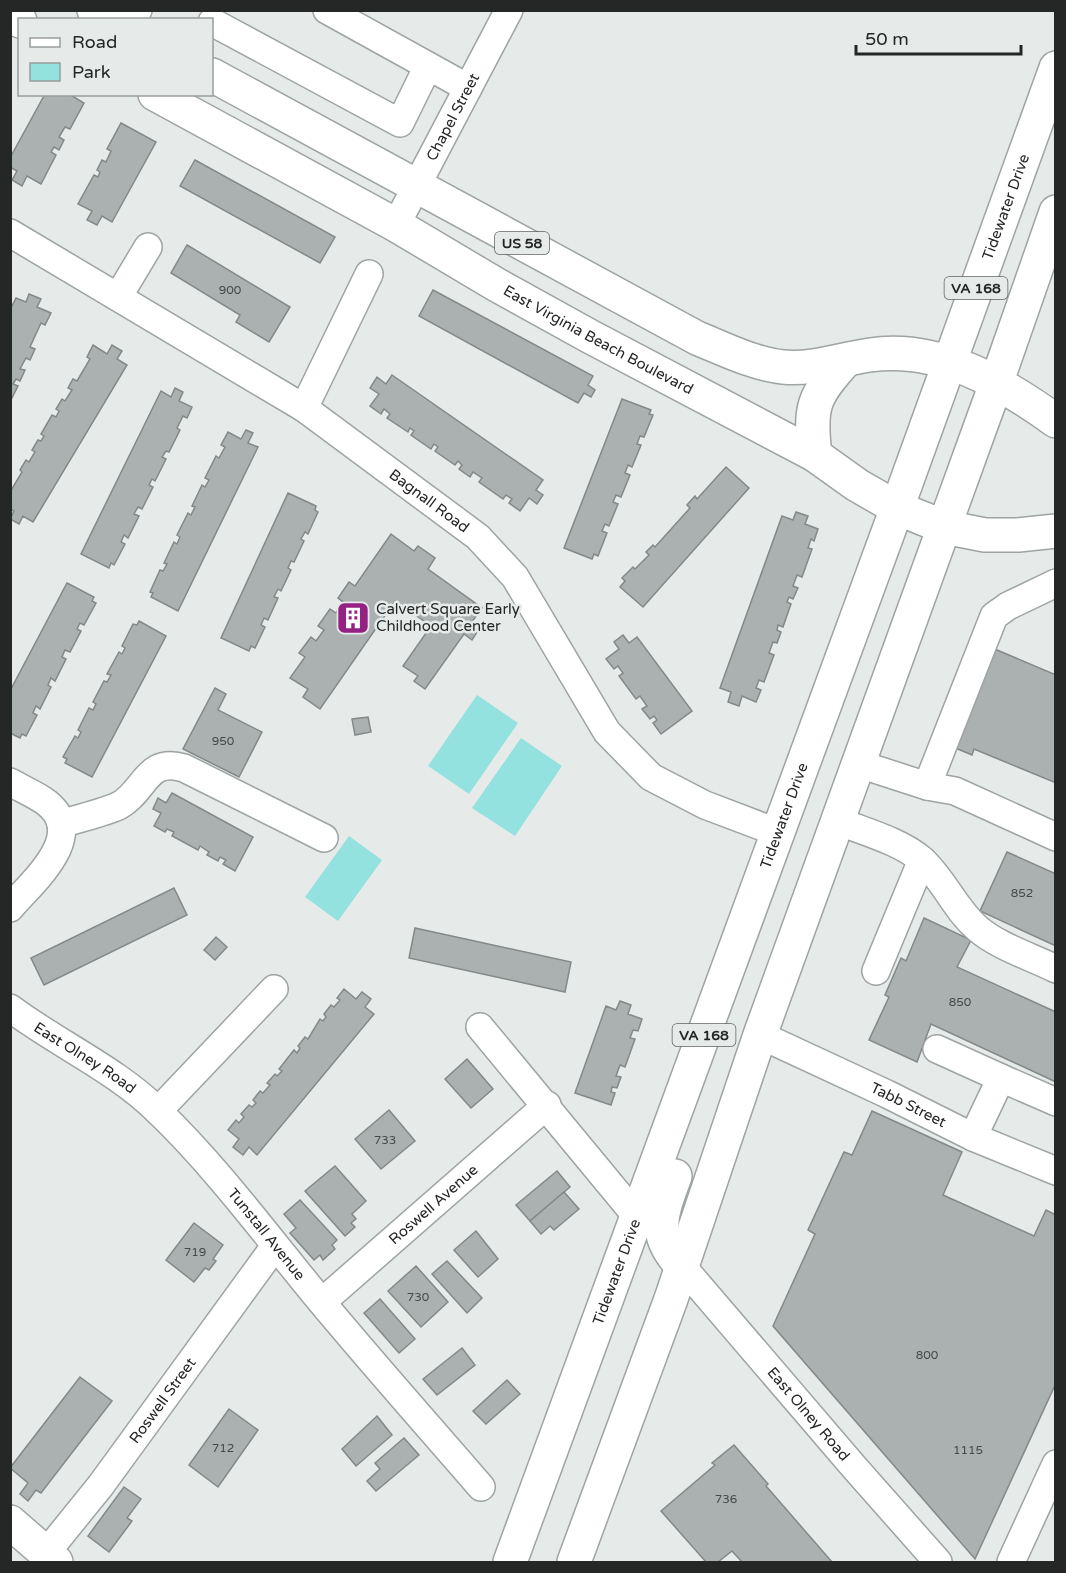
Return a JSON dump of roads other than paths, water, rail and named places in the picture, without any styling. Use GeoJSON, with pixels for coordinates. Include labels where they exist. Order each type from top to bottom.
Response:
{"type":"FeatureCollection","features":[{"type":"Feature","properties":{"kind":"main road"},"geometry":{"type":"LineString","coordinates":[[94,10],[107,18]]}},
{"type":"Feature","properties":{"kind":"main road","name":"Tidewater Drive"},"geometry":{"type":"LineString","coordinates":[[510,1563],[779,833],[1056,68]]}},
{"type":"Feature","properties":{"kind":"main road","name":"US 58"},"geometry":{"type":"LineString","coordinates":[[213,76],[697,338],[759,362],[783,367],[811,366],[868,355],[904,354],[930,358],[997,381],[1056,421]]}},
{"type":"Feature","properties":{"kind":"main road","name":"East Virginia Beach Boulevard"},"geometry":{"type":"LineString","coordinates":[[159,96],[396,225],[591,337],[815,455],[857,485],[897,508],[944,527],[985,536],[1043,533]]}},
{"type":"Feature","properties":{"kind":"main road","name":"VA 168"},"geometry":{"type":"LineString","coordinates":[[574,1563],[671,1299],[760,1035],[997,381],[1050,247],[1056,212]]}},
{"type":"Feature","properties":{"kind":"main road"},"geometry":{"type":"LineString","coordinates":[[815,455],[812,420],[815,400],[827,380],[846,360]]}},
{"type":"Feature","properties":{"kind":"main road"},"geometry":{"type":"LineString","coordinates":[[1043,533],[1056,510]]}},
{"type":"Feature","properties":{"kind":"main road"},"geometry":{"type":"LineString","coordinates":[[681,1265],[670,1253],[663,1240],[661,1227],[666,1203],[700,1099],[714,1007]]}},
{"type":"Feature","properties":{"kind":"main road"},"geometry":{"type":"LineString","coordinates":[[10,1522],[51,1558]]}},
{"type":"Feature","properties":{"kind":"street"},"geometry":{"type":"LineString","coordinates":[[327,10],[468,88]]}},
{"type":"Feature","properties":{"kind":"street","name":"Chapel Street"},"geometry":{"type":"LineString","coordinates":[[396,225],[509,10]]}},
{"type":"Feature","properties":{"kind":"street"},"geometry":{"type":"LineString","coordinates":[[213,23],[400,123],[428,66]]}},
{"type":"Feature","properties":{"kind":"street","name":"Bagnall Road"},"geometry":{"type":"LineString","coordinates":[[10,232],[304,408],[478,537],[515,577],[607,732],[651,777],[705,805],[779,833]]}},
{"type":"Feature","properties":{"kind":"street"},"geometry":{"type":"LineString","coordinates":[[118,297],[148,247]]}},
{"type":"Feature","properties":{"kind":"street"},"geometry":{"type":"LineString","coordinates":[[304,408],[369,274]]}},
{"type":"Feature","properties":{"kind":"street"},"geometry":{"type":"LineString","coordinates":[[927,786],[994,616],[1008,606],[1056,583]]}},
{"type":"Feature","properties":{"kind":"street"},"geometry":{"type":"LineString","coordinates":[[859,764],[927,786],[955,791],[1056,837]]}},
{"type":"Feature","properties":{"kind":"street"},"geometry":{"type":"LineString","coordinates":[[61,824],[119,805],[148,775],[159,767],[174,765],[324,838]]}},
{"type":"Feature","properties":{"kind":"street"},"geometry":{"type":"LineString","coordinates":[[10,782],[47,803],[57,814],[61,824],[62,839],[56,855],[10,908]]}},
{"type":"Feature","properties":{"kind":"street"},"geometry":{"type":"LineString","coordinates":[[838,821],[906,849],[922,860],[948,891],[964,915],[979,930],[1056,969]]}},
{"type":"Feature","properties":{"kind":"street"},"geometry":{"type":"LineString","coordinates":[[876,971],[922,860]]}},
{"type":"Feature","properties":{"kind":"street"},"geometry":{"type":"LineString","coordinates":[[158,1111],[274,989]]}},
{"type":"Feature","properties":{"kind":"street","name":"East Olney Road"},"geometry":{"type":"LineString","coordinates":[[10,1008],[39,1030],[114,1075],[158,1111]]}},
{"type":"Feature","properties":{"kind":"street"},"geometry":{"type":"LineString","coordinates":[[480,1027],[638,1218]]}},
{"type":"Feature","properties":{"kind":"street","name":"Tabb Street"},"geometry":{"type":"LineString","coordinates":[[760,1035],[973,1137],[1056,1171]]}},
{"type":"Feature","properties":{"kind":"street"},"geometry":{"type":"LineString","coordinates":[[937,1049],[1056,1102]]}},
{"type":"Feature","properties":{"kind":"street"},"geometry":{"type":"LineString","coordinates":[[973,1137],[1001,1078]]}},
{"type":"Feature","properties":{"kind":"street","name":"Roswell Avenue"},"geometry":{"type":"LineString","coordinates":[[322,1302],[547,1106]]}},
{"type":"Feature","properties":{"kind":"street","name":"Tunstall Avenue"},"geometry":{"type":"LineString","coordinates":[[158,1111],[205,1162],[481,1487]]}},
{"type":"Feature","properties":{"kind":"street","name":"Roswell Street"},"geometry":{"type":"LineString","coordinates":[[51,1558],[101,1485],[275,1246]]}},
{"type":"Feature","properties":{"kind":"street","name":"East Olney Road"},"geometry":{"type":"LineString","coordinates":[[681,1265],[938,1563]]}},
{"type":"Feature","properties":{"kind":"street"},"geometry":{"type":"LineString","coordinates":[[1011,1563],[1056,1464]]}},
{"type":"Feature","properties":{"kind":"place","name":"Calvert Square Early Childhood Center"},"geometry":{"type":"Point","coordinates":[353,618]}}]}
